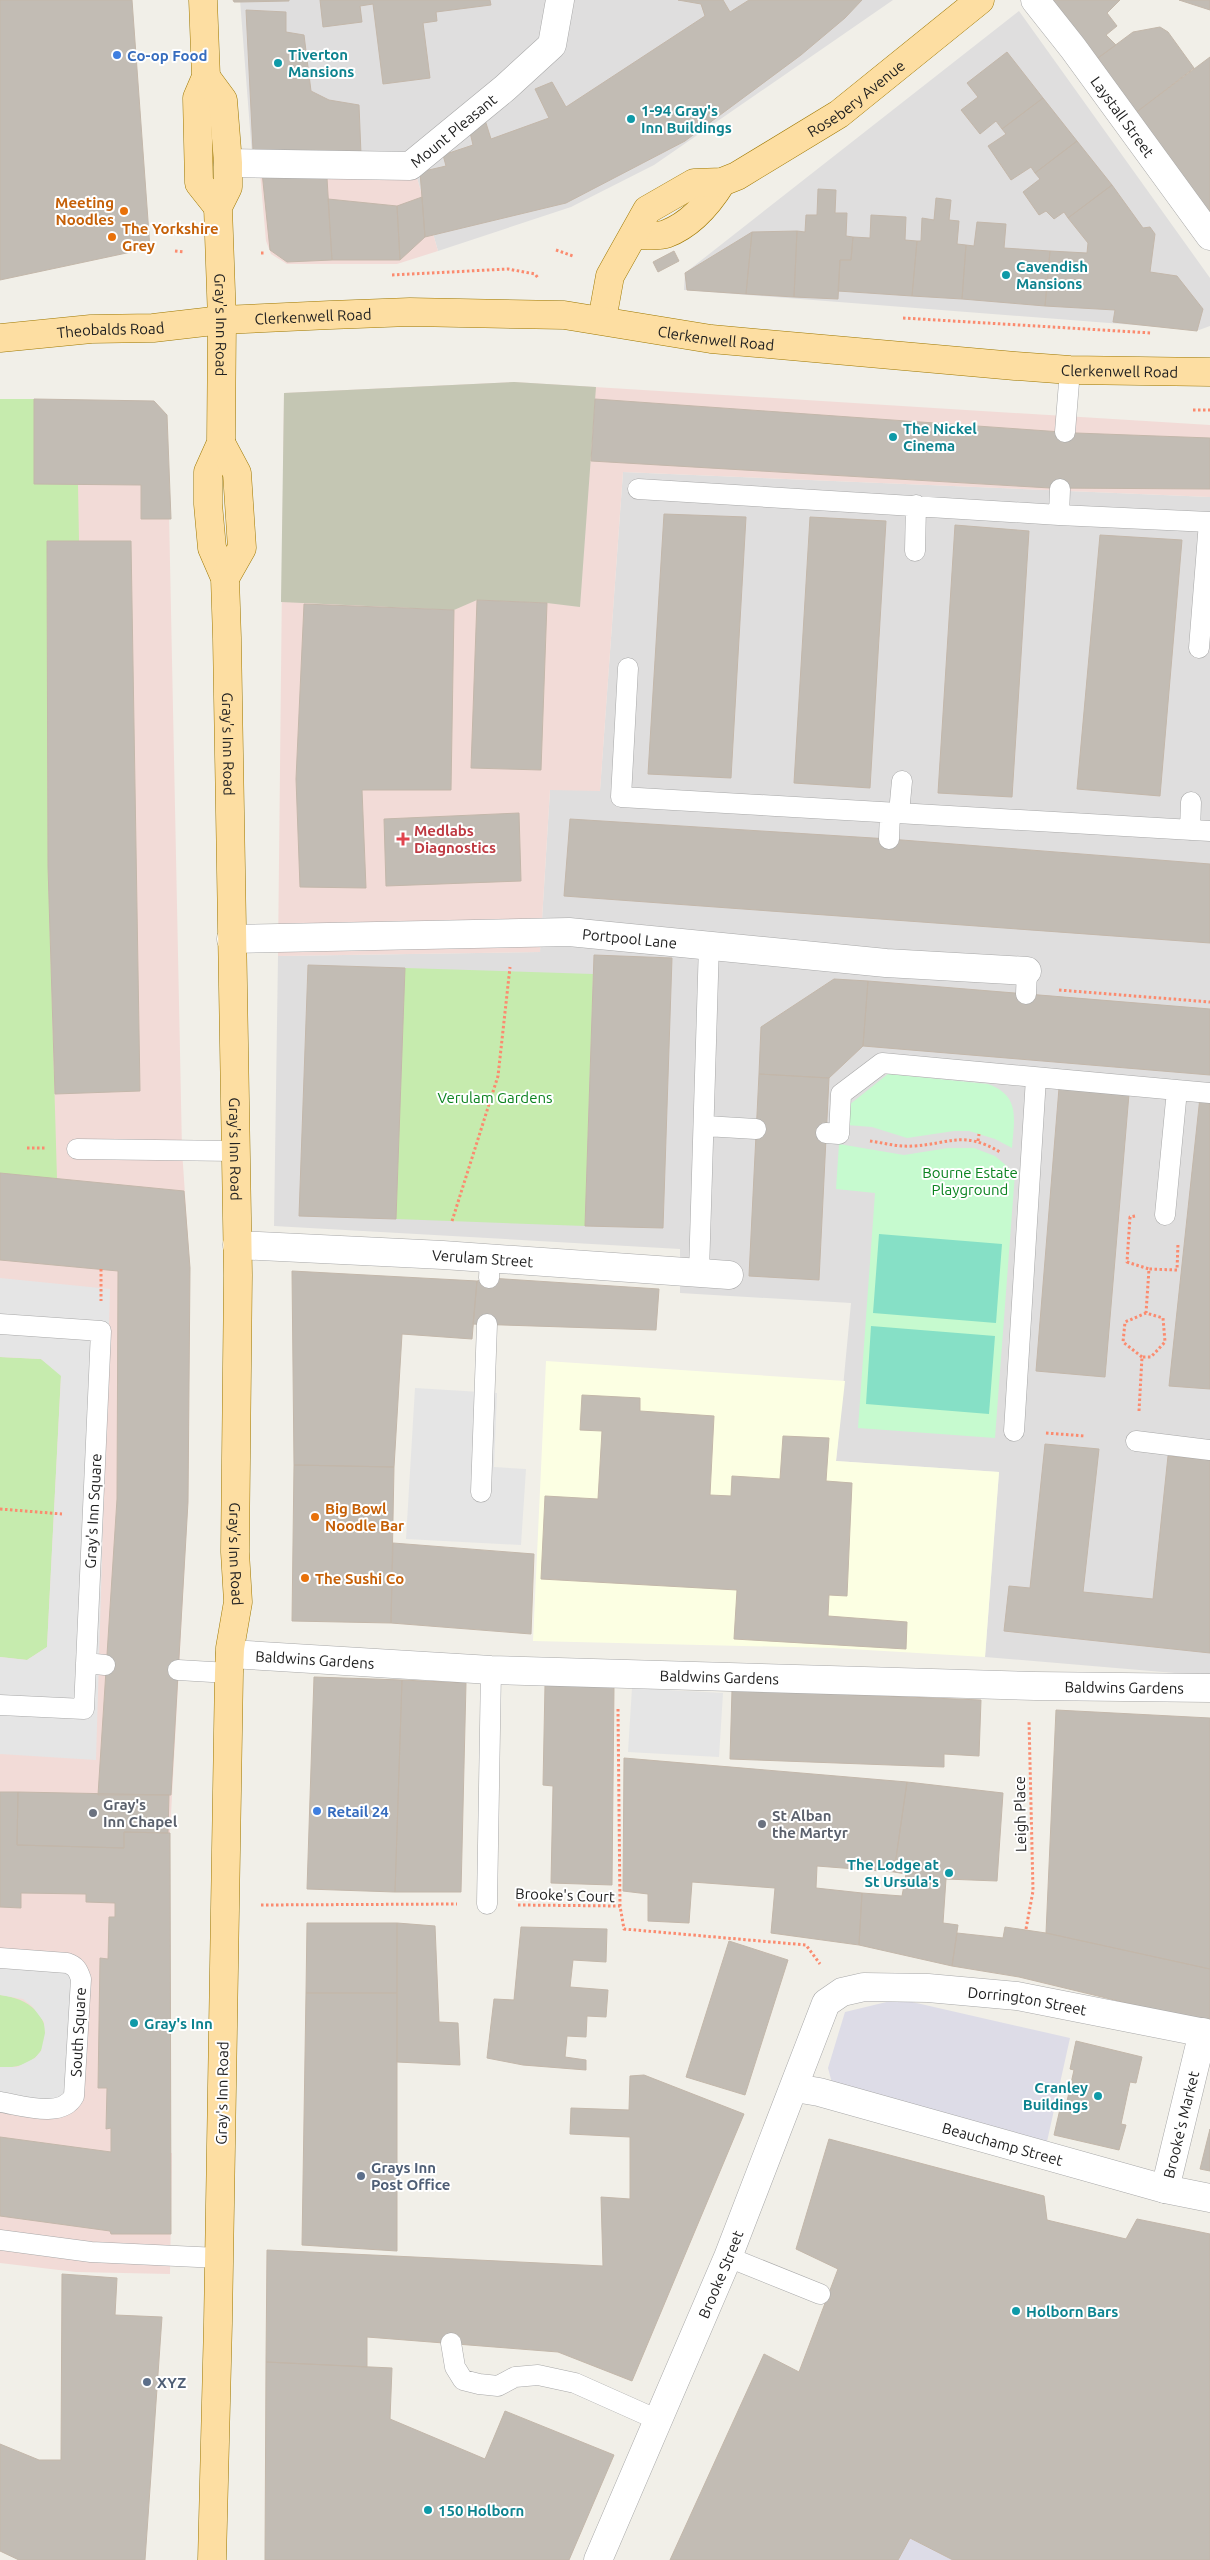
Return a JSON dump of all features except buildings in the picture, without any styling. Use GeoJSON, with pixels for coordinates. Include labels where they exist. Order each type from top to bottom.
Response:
{"type":"FeatureCollection","features":[{"type":"Feature","properties":{"kind":"main road"},"geometry":{"type":"LineString","coordinates":[[203,0],[206,77],[197,98],[200,183],[218,207]]}},
{"type":"Feature","properties":{"kind":"main road","name":"Rosebery Avenue"},"geometry":{"type":"LineString","coordinates":[[602,320],[610,276],[635,234],[664,235],[685,223],[707,206],[722,182],[737,176],[839,114],[980,0]]}},
{"type":"Feature","properties":{"kind":"main road","name":"Gray's Inn Road"},"geometry":{"type":"LineString","coordinates":[[206,77],[223,100],[228,164],[228,187],[218,207],[222,320],[221,443],[208,472],[208,504],[212,548],[225,578],[227,638],[237,1245],[235,1552],[238,1602],[229,1664],[212,2543]]}},
{"type":"Feature","properties":{"kind":"main road","name":"Clerkenwell Road"},"geometry":{"type":"LineString","coordinates":[[222,320],[410,312],[564,315],[719,339],[1070,370],[1210,372]]}},
{"type":"Feature","properties":{"kind":"main road","name":"Theobalds Road"},"geometry":{"type":"LineString","coordinates":[[0,338],[91,329],[153,328],[222,320]]}},
{"type":"Feature","properties":{"kind":"street","name":"Mount Pleasant"},"geometry":{"type":"LineString","coordinates":[[228,164],[410,166],[505,88],[552,45],[560,0]]}},
{"type":"Feature","properties":{"kind":"street","name":"Laystall Street"},"geometry":{"type":"LineString","coordinates":[[1035,0],[1073,48],[1210,236]]}},
{"type":"Feature","properties":{"kind":"street","name":"Portpool Lane"},"geometry":{"type":"LineString","coordinates":[[231,938],[569,932],[709,944],[886,963],[1026,984]]}},
{"type":"Feature","properties":{"kind":"street","name":"Verulam Street"},"geometry":{"type":"LineString","coordinates":[[237,1245],[489,1268],[699,1272],[729,1275]]}},
{"type":"Feature","properties":{"kind":"street","name":"Baldwins Gardens"},"geometry":{"type":"LineString","coordinates":[[229,1664],[1036,1686],[1210,1688]]}},
{"type":"Feature","properties":{"kind":"street","name":"Dorrington Street"},"geometry":{"type":"LineString","coordinates":[[842,1992],[864,1987],[928,1988],[1017,1996],[1207,2033]]}},
{"type":"Feature","properties":{"kind":"street","name":"Brooke Street"},"geometry":{"type":"LineString","coordinates":[[598,2560],[728,2257],[795,2088],[826,2003],[842,1992]]}},
{"type":"Feature","properties":{"kind":"street","name":"Brooke's Market"},"geometry":{"type":"LineString","coordinates":[[1165,2188],[1207,2033]]}},
{"type":"Feature","properties":{"kind":"street","name":"Beauchamp Street"},"geometry":{"type":"LineString","coordinates":[[795,2088],[819,2092],[1165,2188],[1210,2198]]}},
{"type":"Feature","properties":{"kind":"lane"},"geometry":{"type":"LineString","coordinates":[[1065,432],[1070,370]]}},
{"type":"Feature","properties":{"kind":"lane"},"geometry":{"type":"LineString","coordinates":[[638,489],[1059,515],[1210,522],[1199,648]]}},
{"type":"Feature","properties":{"kind":"lane"},"geometry":{"type":"LineString","coordinates":[[1059,515],[1060,489]]}},
{"type":"Feature","properties":{"kind":"lane"},"geometry":{"type":"LineString","coordinates":[[915,551],[916,505]]}},
{"type":"Feature","properties":{"kind":"lane"},"geometry":{"type":"LineString","coordinates":[[628,668],[621,797],[1210,831]]}},
{"type":"Feature","properties":{"kind":"lane"},"geometry":{"type":"LineString","coordinates":[[889,839],[902,781]]}},
{"type":"Feature","properties":{"kind":"lane"},"geometry":{"type":"LineString","coordinates":[[1190,830],[1191,802]]}},
{"type":"Feature","properties":{"kind":"lane"},"geometry":{"type":"LineString","coordinates":[[699,1272],[705,1126],[709,944]]}},
{"type":"Feature","properties":{"kind":"lane"},"geometry":{"type":"LineString","coordinates":[[826,1133],[839,1134],[841,1094],[882,1063],[1027,1071],[1210,1093]]}},
{"type":"Feature","properties":{"kind":"lane"},"geometry":{"type":"LineString","coordinates":[[1014,1431],[1027,1071]]}},
{"type":"Feature","properties":{"kind":"lane"},"geometry":{"type":"LineString","coordinates":[[1165,1215],[1177,1090]]}},
{"type":"Feature","properties":{"kind":"lane"},"geometry":{"type":"LineString","coordinates":[[705,1126],[756,1129]]}},
{"type":"Feature","properties":{"kind":"lane"},"geometry":{"type":"LineString","coordinates":[[77,1149],[235,1151]]}},
{"type":"Feature","properties":{"kind":"lane","name":"Gray's Inn Square"},"geometry":{"type":"LineString","coordinates":[[0,1324],[101,1331],[93,1516],[96,1664],[84,1710],[0,1705]]}},
{"type":"Feature","properties":{"kind":"lane"},"geometry":{"type":"LineString","coordinates":[[481,1492],[487,1324]]}},
{"type":"Feature","properties":{"kind":"lane"},"geometry":{"type":"LineString","coordinates":[[1136,1441],[1210,1450]]}},
{"type":"Feature","properties":{"kind":"lane"},"geometry":{"type":"LineString","coordinates":[[178,1670],[229,1664]]}},
{"type":"Feature","properties":{"kind":"lane"},"geometry":{"type":"LineString","coordinates":[[487,1904],[491,1670]]}},
{"type":"Feature","properties":{"kind":"lane","name":"South Square"},"geometry":{"type":"LineString","coordinates":[[0,1958],[74,1965],[79,1971],[81,1979],[74,2096],[71,2102],[57,2109],[0,2102]]}},
{"type":"Feature","properties":{"kind":"lane"},"geometry":{"type":"LineString","coordinates":[[0,2240],[91,2252],[219,2258]]}},
{"type":"Feature","properties":{"kind":"lane"},"geometry":{"type":"LineString","coordinates":[[728,2257],[820,2294]]}},
{"type":"Feature","properties":{"kind":"lane"},"geometry":{"type":"LineString","coordinates":[[451,2343],[454,2367],[463,2380],[498,2386],[515,2377],[538,2375],[548,2377],[575,2383],[658,2420]]}},
{"type":"Feature","properties":{"kind":"path"},"geometry":{"type":"LineString","coordinates":[[556,250],[573,256]]}},
{"type":"Feature","properties":{"kind":"path"},"geometry":{"type":"LineString","coordinates":[[175,251],[188,252]]}},
{"type":"Feature","properties":{"kind":"path"},"geometry":{"type":"LineString","coordinates":[[261,253],[266,253]]}},
{"type":"Feature","properties":{"kind":"path"},"geometry":{"type":"LineString","coordinates":[[451,1225],[498,1076],[510,965]]}},
{"type":"Feature","properties":{"kind":"path"},"geometry":{"type":"LineString","coordinates":[[1026,984],[1210,1002]]}},
{"type":"Feature","properties":{"kind":"path"},"geometry":{"type":"LineString","coordinates":[[978,1141],[980,1134]]}},
{"type":"Feature","properties":{"kind":"path"},"geometry":{"type":"LineString","coordinates":[[863,1140],[914,1146],[955,1139],[978,1141],[1005,1155]]}},
{"type":"Feature","properties":{"kind":"path"},"geometry":{"type":"LineString","coordinates":[[27,1148],[56,1148]]}},
{"type":"Feature","properties":{"kind":"path"},"geometry":{"type":"LineString","coordinates":[[1165,1215],[1179,1216],[1177,1270],[1148,1269],[1127,1262],[1130,1217],[1165,1215]]}},
{"type":"Feature","properties":{"kind":"path"},"geometry":{"type":"LineString","coordinates":[[1146,1313],[1148,1269]]}},
{"type":"Feature","properties":{"kind":"path"},"geometry":{"type":"LineString","coordinates":[[1146,1313],[1163,1318],[1164,1342],[1151,1357],[1142,1357],[1123,1342],[1125,1322],[1146,1313]]}},
{"type":"Feature","properties":{"kind":"path"},"geometry":{"type":"LineString","coordinates":[[1136,1441],[1142,1357]]}},
{"type":"Feature","properties":{"kind":"path"},"geometry":{"type":"LineString","coordinates":[[1014,1431],[1085,1436]]}},
{"type":"Feature","properties":{"kind":"path"},"geometry":{"type":"LineString","coordinates":[[0,1509],[93,1516]]}},
{"type":"Feature","properties":{"kind":"path"},"geometry":{"type":"LineString","coordinates":[[618,1705],[620,1906]]}},
{"type":"Feature","properties":{"kind":"path","name":"Leigh Place"},"geometry":{"type":"LineString","coordinates":[[1026,1930],[1033,1891],[1029,1716]]}},
{"type":"Feature","properties":{"kind":"path","name":"Brooke's Court"},"geometry":{"type":"LineString","coordinates":[[253,1905],[487,1904],[620,1906],[624,1929],[806,1944],[842,1992]]}},
{"type":"Feature","properties":{"kind":"shaded area"},"geometry":{"type":"Polygon","coordinates":[[[240,0],[893,0],[654,165],[571,207],[438,251],[413,164],[252,155],[240,0]]]}},
{"type":"Feature","properties":{"kind":"shaded area"},"geometry":{"type":"Polygon","coordinates":[[[1019,11],[1210,278],[1210,326],[1199,330],[684,290],[685,273],[1019,11]]]}},
{"type":"Feature","properties":{"kind":"shaded area"},"geometry":{"type":"Polygon","coordinates":[[[259,161],[413,164],[438,251],[397,264],[287,264],[271,254],[266,241],[259,161]]]}},
{"type":"Feature","properties":{"kind":"shaded area"},"geometry":{"type":"Polygon","coordinates":[[[514,382],[1210,425],[1210,497],[623,472],[600,791],[550,790],[540,952],[278,956],[284,393],[514,382]]]}},
{"type":"Feature","properties":{"kind":"shaded area"},"geometry":{"type":"Polygon","coordinates":[[[514,382],[596,387],[580,607],[547,603],[477,600],[454,610],[281,602],[284,393],[514,382]]]}},
{"type":"Feature","properties":{"kind":"shaded area","name":"Gray's Inn"},"geometry":{"type":"Polygon","coordinates":[[[0,399],[154,401],[167,415],[182,1150],[190,1268],[188,1502],[170,1833],[170,2153],[172,2153],[170,2274],[76,2272],[0,2263],[0,399]]]}},
{"type":"Feature","properties":{"kind":"shaded area"},"geometry":{"type":"Polygon","coordinates":[[[623,472],[1210,497],[1210,1676],[985,1657],[999,1472],[836,1461],[851,1303],[680,1293],[680,1249],[274,1226],[278,956],[540,952],[550,790],[600,790],[623,472]]]}},
{"type":"Feature","properties":{"kind":"shaded area"},"geometry":{"type":"Polygon","coordinates":[[[0,1278],[110,1289],[96,1760],[0,1754],[0,1657],[27,1660],[47,1647],[61,1376],[41,1359],[0,1357],[0,1278]]]}},
{"type":"Feature","properties":{"kind":"shaded area"},"geometry":{"type":"Polygon","coordinates":[[[546,1361],[845,1381],[836,1461],[999,1472],[985,1657],[833,1648],[533,1641],[546,1361]]]}},
{"type":"Feature","properties":{"kind":"shaded area"},"geometry":{"type":"Polygon","coordinates":[[[415,1388],[497,1393],[494,1467],[526,1469],[521,1545],[406,1539],[415,1388]]]}},
{"type":"Feature","properties":{"kind":"shaded area"},"geometry":{"type":"Polygon","coordinates":[[[632,1688],[723,1693],[719,1757],[628,1752],[632,1688]]]}},
{"type":"Feature","properties":{"kind":"shaded area"},"geometry":{"type":"Polygon","coordinates":[[[0,1958],[73,1965],[71,2102],[0,2102],[0,2067],[17,2067],[35,2058],[41,2051],[45,2033],[44,2022],[32,2006],[23,1999],[0,1995],[0,1958]]]}},
{"type":"Feature","properties":{"kind":"shaded area"},"geometry":{"type":"Polygon","coordinates":[[[899,1999],[1070,2038],[1046,2146],[832,2083],[828,2068],[845,2012],[899,1999]]]}},
{"type":"Feature","properties":{"kind":"shaded area"},"geometry":{"type":"Polygon","coordinates":[[[910,2538],[953,2560],[898,2560],[910,2538]]]}},
{"type":"Feature","properties":{"kind":"green space"},"geometry":{"type":"Polygon","coordinates":[[[0,399],[34,399],[78,484],[79,541],[47,542],[48,867],[57,1179],[0,1173],[0,399]]]}},
{"type":"Feature","properties":{"kind":"green space","name":"Verulam Gardens"},"geometry":{"type":"Polygon","coordinates":[[[405,968],[593,974],[585,1226],[396,1219],[405,968]]]}},
{"type":"Feature","properties":{"kind":"green space","name":"Bourne Estate Playground"},"geometry":{"type":"Polygon","coordinates":[[[888,1074],[988,1084],[999,1089],[1011,1102],[1013,1110],[1012,1148],[995,1139],[969,1131],[954,1131],[907,1138],[872,1127],[847,1125],[849,1105],[888,1074]]]}},
{"type":"Feature","properties":{"kind":"green space"},"geometry":{"type":"Polygon","coordinates":[[[839,1144],[904,1155],[948,1148],[974,1148],[995,1156],[1015,1173],[995,1438],[858,1428],[875,1193],[836,1189],[839,1144]]]}},
{"type":"Feature","properties":{"kind":"green space"},"geometry":{"type":"Polygon","coordinates":[[[879,1234],[1002,1244],[996,1323],[873,1313],[879,1234]]]}},
{"type":"Feature","properties":{"kind":"green space"},"geometry":{"type":"Polygon","coordinates":[[[871,1326],[995,1336],[989,1414],[866,1404],[871,1326]]]}},
{"type":"Feature","properties":{"kind":"green space"},"geometry":{"type":"Polygon","coordinates":[[[0,1357],[41,1359],[61,1375],[47,1647],[27,1660],[0,1657],[0,1357]]]}},
{"type":"Feature","properties":{"kind":"green space"},"geometry":{"type":"Polygon","coordinates":[[[0,1995],[21,2000],[35,2010],[43,2022],[46,2035],[42,2048],[33,2059],[19,2066],[0,2067],[0,1995]]]}},
{"type":"Feature","properties":{"kind":"place","name":"Co-op Food"},"geometry":{"type":"Point","coordinates":[117,55]}},
{"type":"Feature","properties":{"kind":"place","name":"Tiverton Mansions"},"geometry":{"type":"Point","coordinates":[278,63]}},
{"type":"Feature","properties":{"kind":"place","name":"1-94 Gray's Inn Buildings"},"geometry":{"type":"Point","coordinates":[631,119]}},
{"type":"Feature","properties":{"kind":"place","name":"Meeting Noodles"},"geometry":{"type":"Point","coordinates":[124,211]}},
{"type":"Feature","properties":{"kind":"place","name":"The Yorkshire Grey"},"geometry":{"type":"Point","coordinates":[112,237]}},
{"type":"Feature","properties":{"kind":"place","name":"Cavendish Mansions"},"geometry":{"type":"Point","coordinates":[1006,275]}},
{"type":"Feature","properties":{"kind":"place","name":"The Nickel Cinema"},"geometry":{"type":"Point","coordinates":[893,437]}},
{"type":"Feature","properties":{"kind":"place","name":"Medlabs Diagnostics"},"geometry":{"type":"Point","coordinates":[403,839]}},
{"type":"Feature","properties":{"kind":"place","name":"Big Bowl Noodle Bar"},"geometry":{"type":"Point","coordinates":[315,1517]}},
{"type":"Feature","properties":{"kind":"place","name":"The Sushi Co"},"geometry":{"type":"Point","coordinates":[305,1578]}},
{"type":"Feature","properties":{"kind":"place","name":"Retail 24"},"geometry":{"type":"Point","coordinates":[317,1811]}},
{"type":"Feature","properties":{"kind":"place","name":"Gray's Inn Chapel"},"geometry":{"type":"Point","coordinates":[93,1813]}},
{"type":"Feature","properties":{"kind":"place","name":"St Alban the Martyr"},"geometry":{"type":"Point","coordinates":[762,1824]}},
{"type":"Feature","properties":{"kind":"place","name":"The Lodge at St Ursula's"},"geometry":{"type":"Point","coordinates":[949,1873]}},
{"type":"Feature","properties":{"kind":"place","name":"Gray's Inn"},"geometry":{"type":"Point","coordinates":[134,2023]}},
{"type":"Feature","properties":{"kind":"place","name":"Cranley Buildings"},"geometry":{"type":"Point","coordinates":[1098,2096]}},
{"type":"Feature","properties":{"kind":"place","name":"Grays Inn Post Office"},"geometry":{"type":"Point","coordinates":[361,2176]}},
{"type":"Feature","properties":{"kind":"place","name":"Holborn Bars"},"geometry":{"type":"Point","coordinates":[1016,2311]}},
{"type":"Feature","properties":{"kind":"place","name":"XYZ"},"geometry":{"type":"Point","coordinates":[147,2382]}},
{"type":"Feature","properties":{"kind":"place","name":"150 Holborn"},"geometry":{"type":"Point","coordinates":[428,2510]}}]}
